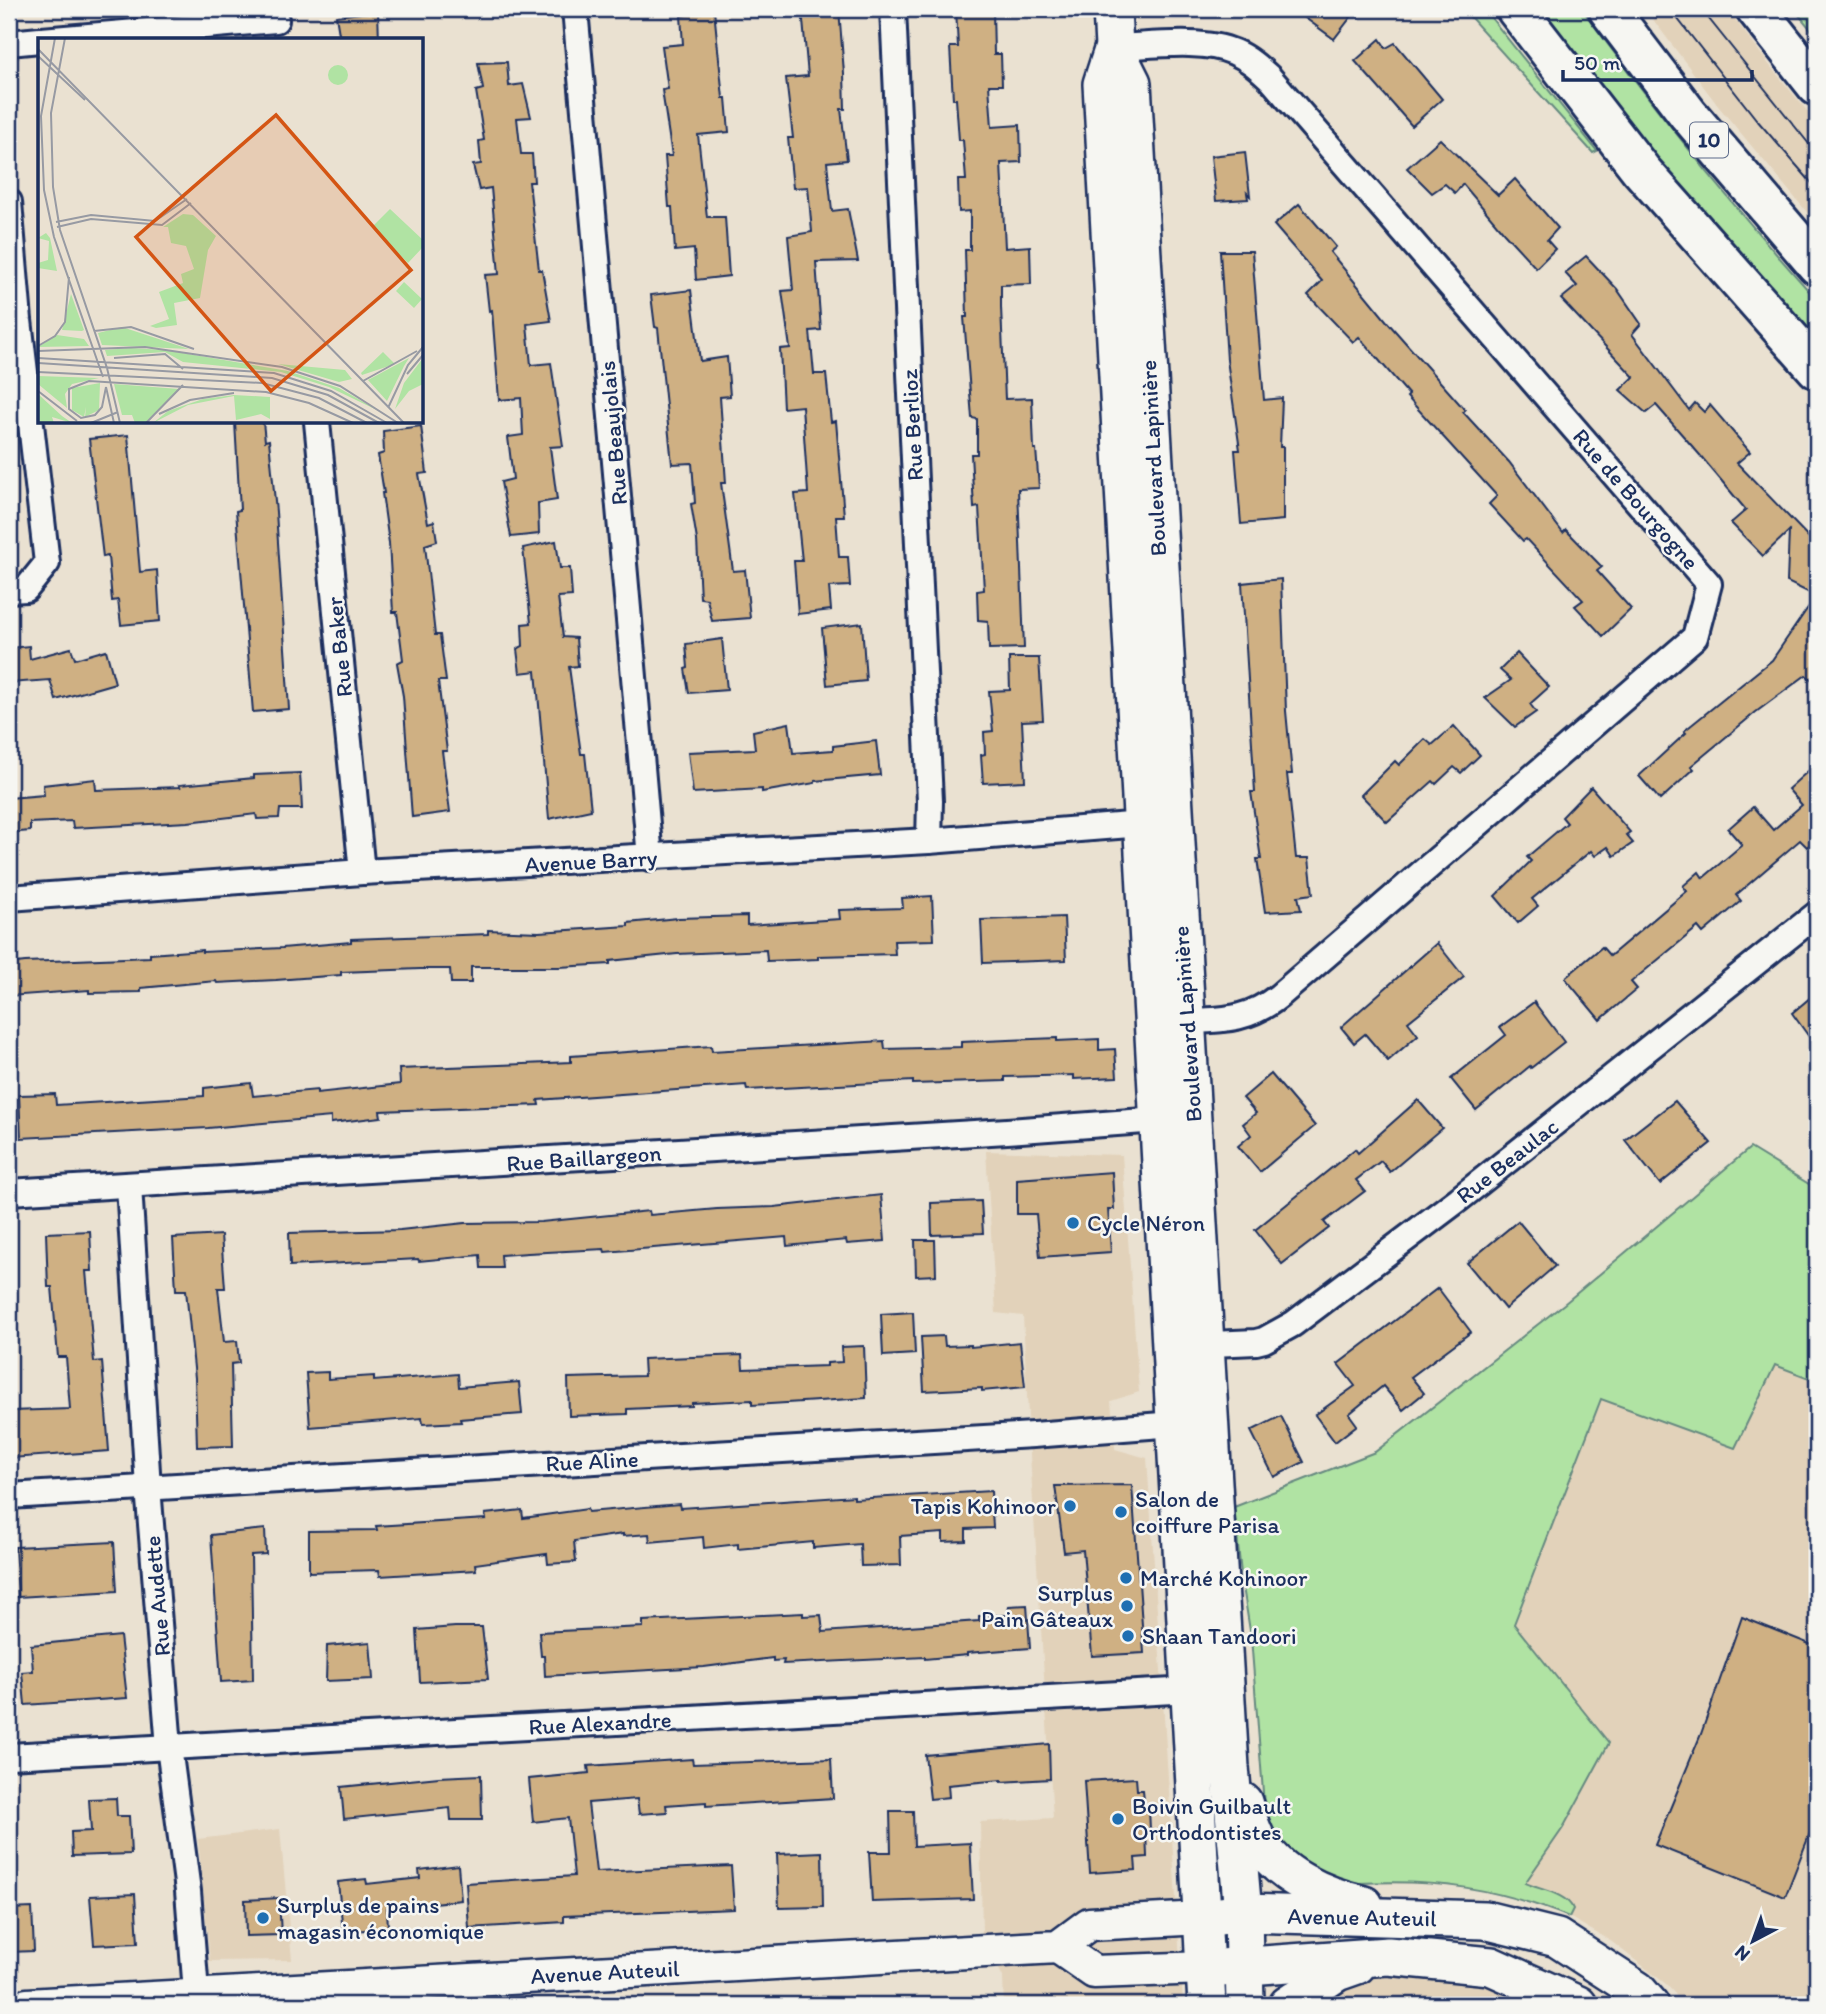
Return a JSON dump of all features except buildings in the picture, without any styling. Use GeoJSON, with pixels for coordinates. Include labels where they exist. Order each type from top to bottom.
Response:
{"type":"FeatureCollection","features":[{"type":"Feature","properties":{"kind":"highway"},"geometry":{"type":"LineString","coordinates":[[1516,9],[1641,170],[1817,369]]}},
{"type":"Feature","properties":{"kind":"highway","name":"10"},"geometry":{"type":"LineString","coordinates":[[1608,9],[1688,114],[1817,265]]}},
{"type":"Feature","properties":{"kind":"highway"},"geometry":{"type":"LineString","coordinates":[[1756,9],[1817,86]]}},
{"type":"Feature","properties":{"kind":"main road","name":"Boulevard Lapinière"},"geometry":{"type":"LineString","coordinates":[[1112,9],[1114,47],[1132,83],[1157,822],[1169,1022],[1206,1345],[1230,1767],[1243,1913],[1245,2005]]}},
{"type":"Feature","properties":{"kind":"main road","name":"Boulevard Lapinière"},"geometry":{"type":"LineString","coordinates":[[1169,1022],[1158,1120],[1207,2005]]}},
{"type":"Feature","properties":{"kind":"main road"},"geometry":{"type":"LineString","coordinates":[[1230,1767],[1255,1836],[1283,1869],[1306,1884],[1339,1899],[1416,1917]]}},
{"type":"Feature","properties":{"kind":"main road","name":"Avenue Auteuil"},"geometry":{"type":"LineString","coordinates":[[1202,1918],[1243,1913],[1485,1920],[1557,1938],[1637,1990],[1650,2005]]}},
{"type":"Feature","properties":{"kind":"main road"},"geometry":{"type":"LineString","coordinates":[[1288,2005],[1337,1972],[1388,1956]]}},
{"type":"Feature","properties":{"kind":"main road","name":"Avenue Auteuil"},"geometry":{"type":"LineString","coordinates":[[1205,1968],[1388,1956],[1491,1966],[1578,2005]]}},
{"type":"Feature","properties":{"kind":"street","name":"Rue Beaujolais"},"geometry":{"type":"LineString","coordinates":[[575,9],[650,858]]}},
{"type":"Feature","properties":{"kind":"street","name":"Rue Berlioz"},"geometry":{"type":"LineString","coordinates":[[893,9],[930,801],[929,841]]}},
{"type":"Feature","properties":{"kind":"street"},"geometry":{"type":"LineString","coordinates":[[69,38],[276,23]]}},
{"type":"Feature","properties":{"kind":"street"},"geometry":{"type":"LineString","coordinates":[[9,43],[38,40]]}},
{"type":"Feature","properties":{"kind":"street","name":"Rue de Bourgogne"},"geometry":{"type":"LineString","coordinates":[[1114,47],[1197,45],[1222,49],[1245,58],[1270,78],[1709,584],[1695,637],[1279,996],[1265,1007],[1245,1016],[1169,1022]]}},
{"type":"Feature","properties":{"kind":"street"},"geometry":{"type":"LineString","coordinates":[[9,202],[19,320],[47,562],[26,589],[9,590]]}},
{"type":"Feature","properties":{"kind":"street","name":"Rue Baker"},"geometry":{"type":"LineString","coordinates":[[317,424],[362,872]]}},
{"type":"Feature","properties":{"kind":"street","name":"Avenue Barry"},"geometry":{"type":"LineString","coordinates":[[9,898],[362,872],[929,841],[1157,822]]}},
{"type":"Feature","properties":{"kind":"street","name":"Rue Beaulac"},"geometry":{"type":"LineString","coordinates":[[1171,1346],[1264,1340],[1293,1324],[1459,1199],[1817,914]]}},
{"type":"Feature","properties":{"kind":"street","name":"Rue Baillargeon"},"geometry":{"type":"LineString","coordinates":[[9,1192],[1158,1120]]}},
{"type":"Feature","properties":{"kind":"street","name":"Rue Audette"},"geometry":{"type":"LineString","coordinates":[[129,1186],[148,1487],[169,1747],[188,1891],[197,2000]]}},
{"type":"Feature","properties":{"kind":"street","name":"Rue Aline"},"geometry":{"type":"LineString","coordinates":[[9,1496],[1020,1436],[1175,1424]]}},
{"type":"Feature","properties":{"kind":"street","name":"Rue Alexandre"},"geometry":{"type":"LineString","coordinates":[[9,1756],[1191,1690]]}},
{"type":"Feature","properties":{"kind":"street","name":"Avenue Auteuil"},"geometry":{"type":"LineString","coordinates":[[27,2005],[197,2000],[1058,1947],[1089,1924],[1202,1918]]}},
{"type":"Feature","properties":{"kind":"street","name":"Avenue Auteuil"},"geometry":{"type":"LineString","coordinates":[[1058,1947],[1094,1972],[1205,1968]]}},
{"type":"Feature","properties":{"kind":"shaded area"},"geometry":{"type":"Polygon","coordinates":[[[1645,9],[1727,9],[1817,123],[1817,224],[1719,107],[1645,9]]]}},
{"type":"Feature","properties":{"kind":"shaded area"},"geometry":{"type":"Polygon","coordinates":[[[1750,1148],[1817,1189],[1817,2005],[1685,2005],[1666,1984],[1612,1942],[1569,1917],[1531,1902],[1451,1884],[1359,1883],[1263,1805],[1251,1637],[1234,1507],[1375,1452],[1564,1304],[1750,1148]]]}},
{"type":"Feature","properties":{"kind":"shaded area"},"geometry":{"type":"Polygon","coordinates":[[[986,1151],[1122,1155],[1139,1392],[1111,1401],[1115,1449],[1147,1458],[1183,2005],[1004,2005],[1003,1977],[982,1935],[980,1822],[1053,1818],[1023,1316],[996,1313],[986,1151]]]}},
{"type":"Feature","properties":{"kind":"shaded area"},"geometry":{"type":"Polygon","coordinates":[[[280,1829],[292,1960],[210,1961],[198,1839],[280,1829]]]}},
{"type":"Feature","properties":{"kind":"shaded area"},"geometry":{"type":"Polygon","coordinates":[[[1377,1975],[1465,1977],[1526,1997],[1539,2005],[1313,2005],[1327,1991],[1377,1975]]]}},
{"type":"Feature","properties":{"kind":"green space"},"geometry":{"type":"Polygon","coordinates":[[[1463,9],[1484,9],[1597,151],[1593,153],[1463,9]]]}},
{"type":"Feature","properties":{"kind":"green space"},"geometry":{"type":"Polygon","coordinates":[[[1539,9],[1582,9],[1695,158],[1817,300],[1817,338],[1655,159],[1539,9]]]}},
{"type":"Feature","properties":{"kind":"green space"},"geometry":{"type":"Polygon","coordinates":[[[1794,9],[1817,9],[1817,37],[1794,9]]]}},
{"type":"Feature","properties":{"kind":"green space"},"geometry":{"type":"Polygon","coordinates":[[[1750,1148],[1817,1189],[1817,1381],[1775,1365],[1735,1448],[1601,1399],[1514,1624],[1609,1743],[1563,1828],[1525,1883],[1565,1899],[1573,1909],[1569,1917],[1491,1892],[1440,1884],[1347,1882],[1318,1873],[1281,1845],[1265,1818],[1251,1637],[1234,1507],[1375,1452],[1564,1304],[1750,1148]]]}},
{"type":"Feature","properties":{"kind":"tram line"},"geometry":{"type":"LineString","coordinates":[[1670,9],[1756,119],[1817,189]]}},
{"type":"Feature","properties":{"kind":"tram line"},"geometry":{"type":"LineString","coordinates":[[1701,9],[1817,154]]}},
{"type":"Feature","properties":{"kind":"place","name":"Cycle Néron"},"geometry":{"type":"Point","coordinates":[1073,1223]}},
{"type":"Feature","properties":{"kind":"place","name":"Tapis Kohinoor"},"geometry":{"type":"Point","coordinates":[1070,1506]}},
{"type":"Feature","properties":{"kind":"place","name":"Salon de coiffure Parisa"},"geometry":{"type":"Point","coordinates":[1121,1512]}},
{"type":"Feature","properties":{"kind":"place","name":"Marché Kohinoor"},"geometry":{"type":"Point","coordinates":[1126,1578]}},
{"type":"Feature","properties":{"kind":"place","name":"Surplus Pain Gâteaux"},"geometry":{"type":"Point","coordinates":[1127,1606]}},
{"type":"Feature","properties":{"kind":"place","name":"Shaan Tandoori"},"geometry":{"type":"Point","coordinates":[1128,1636]}},
{"type":"Feature","properties":{"kind":"place","name":"Boivin Guilbault Orthodontistes"},"geometry":{"type":"Point","coordinates":[1118,1819]}},
{"type":"Feature","properties":{"kind":"place","name":"Surplus de pains magasin économique"},"geometry":{"type":"Point","coordinates":[263,1918]}}]}
